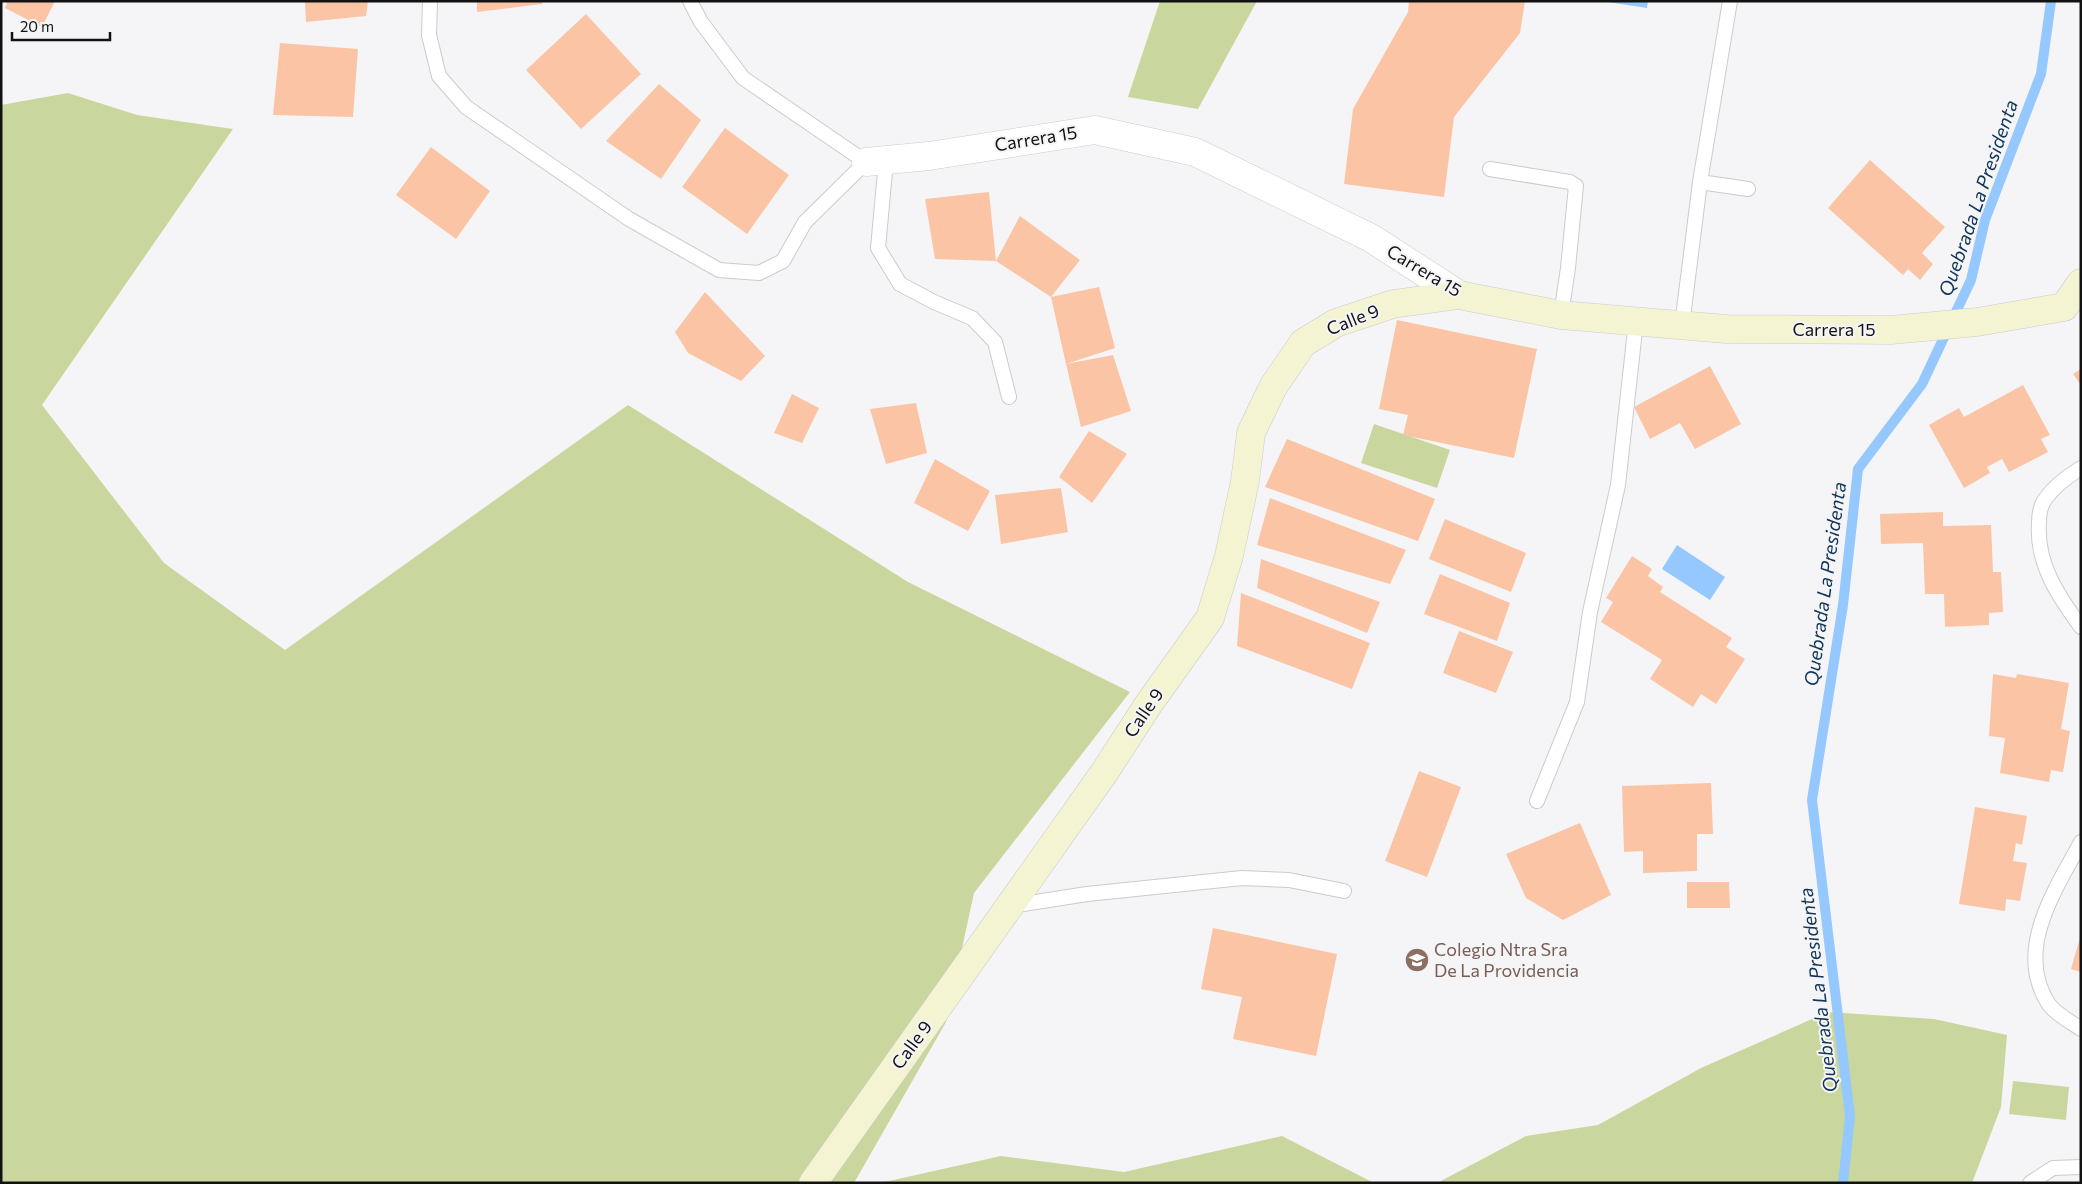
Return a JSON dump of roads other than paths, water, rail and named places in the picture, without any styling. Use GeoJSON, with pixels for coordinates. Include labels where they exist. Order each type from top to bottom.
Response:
{"type":"FeatureCollection","features":[{"type":"Feature","properties":{"kind":"street","name":"Carrera 15"},"geometry":{"type":"LineString","coordinates":[[876,162],[1094,130],[1195,152],[1371,238],[1459,295],[1561,314],[1726,329],[1892,330],[1977,322],[2064,307],[2081,283]]}},
{"type":"Feature","properties":{"kind":"street","name":"Calle 9"},"geometry":{"type":"LineString","coordinates":[[813,1183],[1011,906],[1210,618],[1229,556],[1245,481],[1251,433],[1272,387],[1303,343],[1336,323],[1393,304],[1459,295]]}},
{"type":"Feature","properties":{"kind":"lane"},"geometry":{"type":"LineString","coordinates":[[430,1],[429,35],[439,76],[466,107],[629,219],[719,270],[759,273],[782,260],[805,222],[876,162]]}},
{"type":"Feature","properties":{"kind":"lane"},"geometry":{"type":"LineString","coordinates":[[690,1],[701,22],[743,78],[876,162]]}},
{"type":"Feature","properties":{"kind":"lane"},"geometry":{"type":"LineString","coordinates":[[1682,325],[1700,182],[1730,1]]}},
{"type":"Feature","properties":{"kind":"lane"},"geometry":{"type":"LineString","coordinates":[[876,162],[878,248],[900,284],[934,302],[972,318],[995,342],[1009,397]]}},
{"type":"Feature","properties":{"kind":"lane"},"geometry":{"type":"LineString","coordinates":[[1490,169],[1570,182],[1576,186],[1568,268],[1561,314]]}},
{"type":"Feature","properties":{"kind":"lane"},"geometry":{"type":"LineString","coordinates":[[1700,182],[1748,189]]}},
{"type":"Feature","properties":{"kind":"lane"},"geometry":{"type":"LineString","coordinates":[[1537,801],[1577,702],[1590,612],[1618,485],[1636,321]]}},
{"type":"Feature","properties":{"kind":"lane"},"geometry":{"type":"LineString","coordinates":[[2081,468],[2065,478],[2045,499],[2039,515],[2038,539],[2047,574],[2064,604],[2081,627]]}},
{"type":"Feature","properties":{"kind":"lane"},"geometry":{"type":"LineString","coordinates":[[2081,842],[2037,931],[2036,962],[2041,986],[2049,1004],[2081,1029]]}},
{"type":"Feature","properties":{"kind":"lane"},"geometry":{"type":"LineString","coordinates":[[1011,906],[1087,894],[1242,878],[1289,880],[1344,891]]}},
{"type":"Feature","properties":{"kind":"lane"},"geometry":{"type":"LineString","coordinates":[[2030,1183],[2053,1168],[2081,1167]]}},
{"type":"Feature","properties":{"kind":"water"},"geometry":{"type":"Polygon","coordinates":[[[1601,1],[1648,1],[1647,8],[1601,1]]]}},
{"type":"Feature","properties":{"kind":"water"},"geometry":{"type":"Polygon","coordinates":[[[1677,545],[1725,577],[1710,600],[1662,569],[1677,545]]]}},
{"type":"Feature","properties":{"kind":"waterway","name":"Quebrada La Presidenta"},"geometry":{"type":"LineString","coordinates":[[1843,1183],[1850,1116],[1812,800],[1843,605],[1858,469],[1922,384],[1971,280],[1985,220],[2041,74],[2051,1]]}},
{"type":"Feature","properties":{"kind":"place","name":"Colegio Ntra Sra De La Providencia"},"geometry":{"type":"Point","coordinates":[1417,960]}}]}
